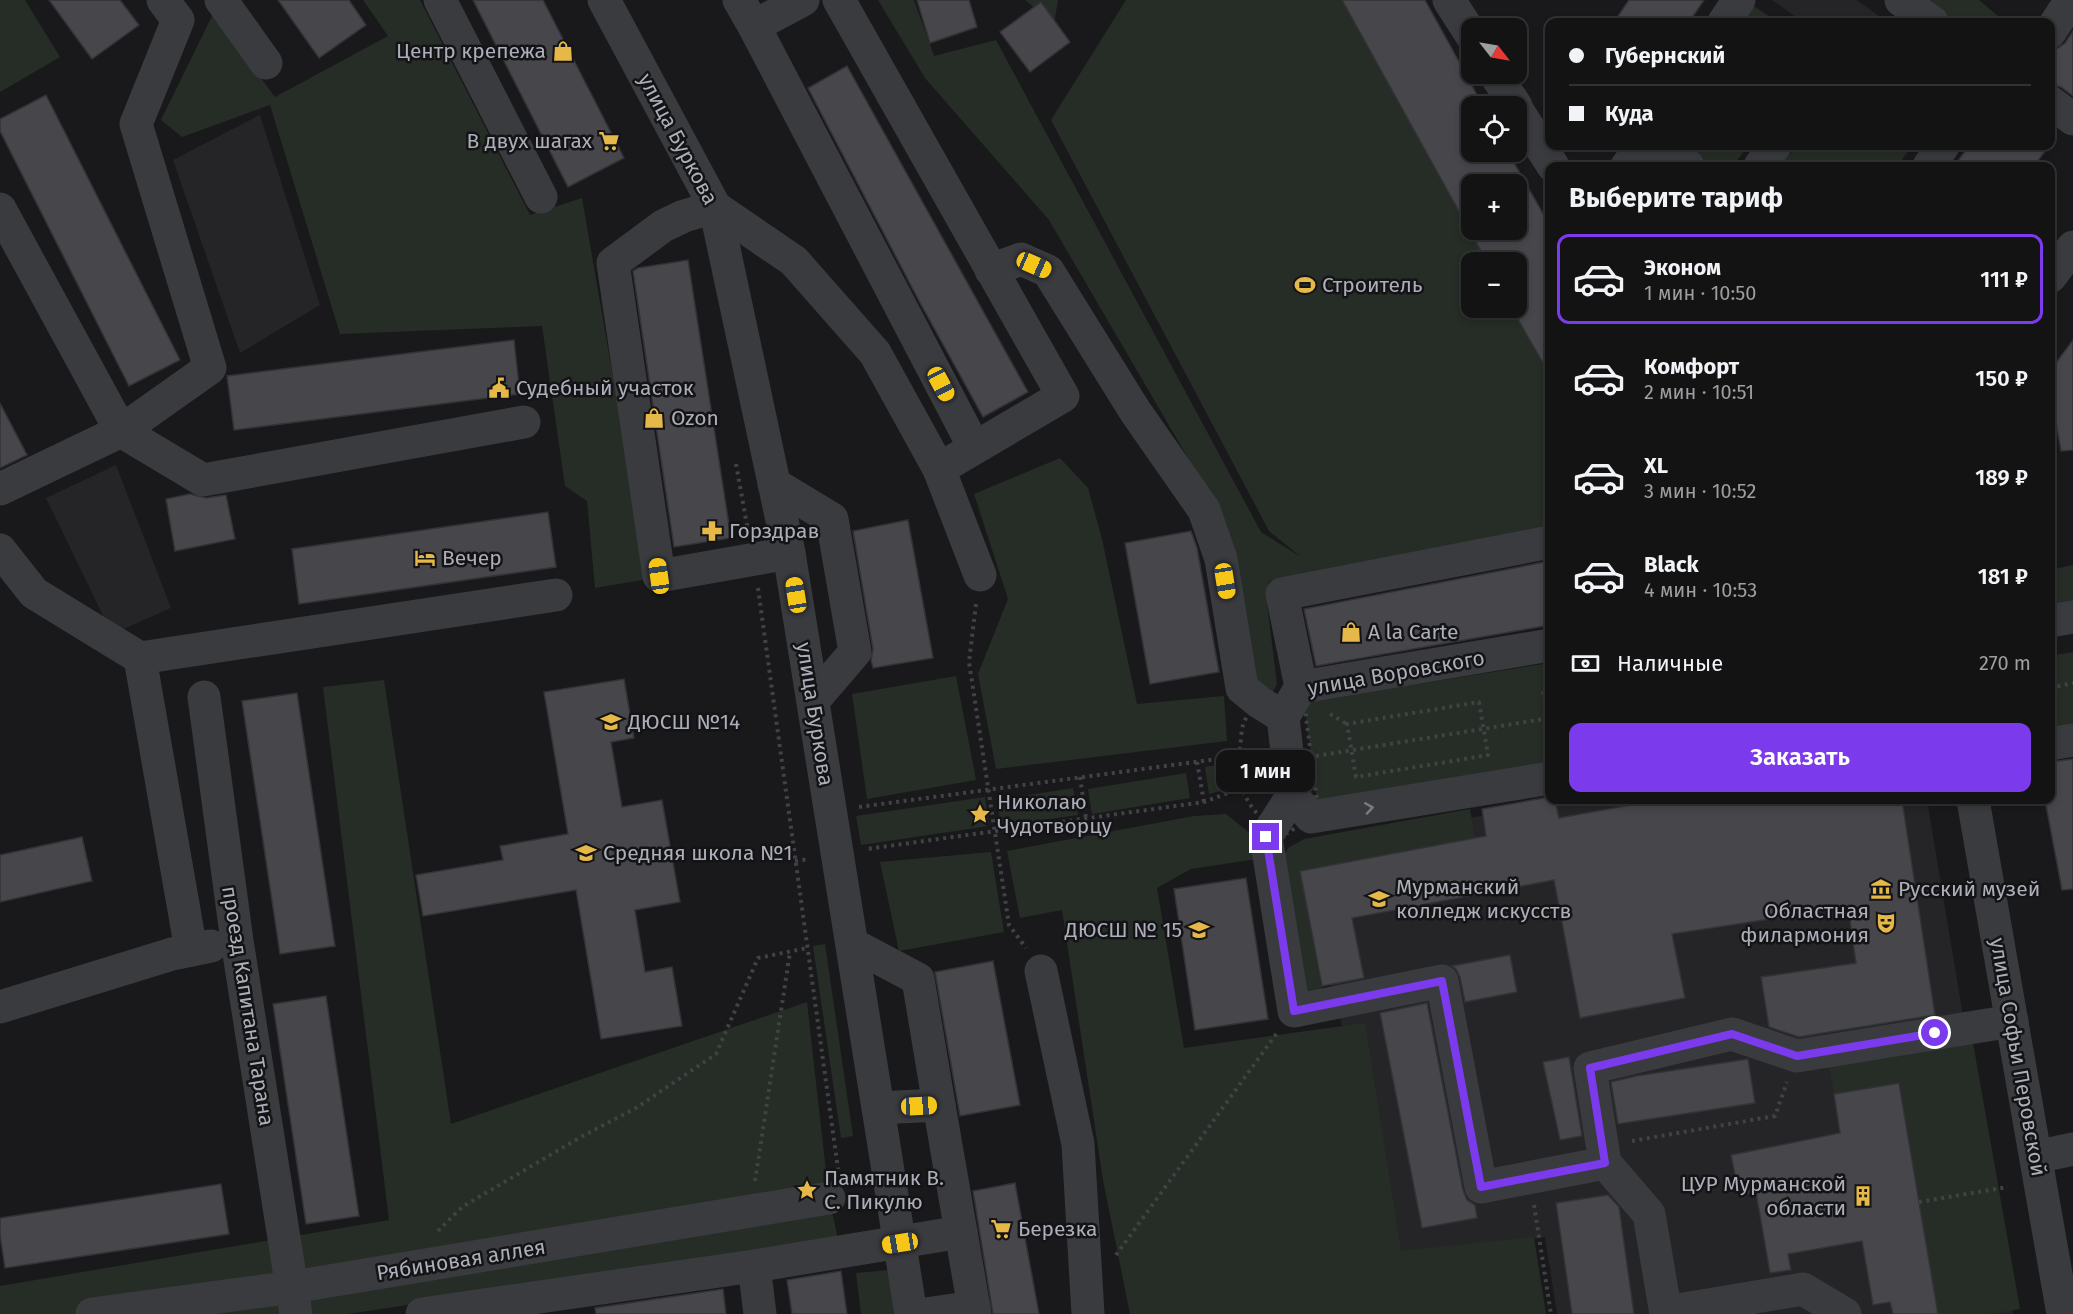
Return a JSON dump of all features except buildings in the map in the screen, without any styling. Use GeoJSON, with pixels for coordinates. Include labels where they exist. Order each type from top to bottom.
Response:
{"type":"FeatureCollection","features":[{"type":"Feature","properties":{"kind":"street"},"geometry":{"type":"LineString","coordinates":[[0,489],[121,430],[210,368],[136,124],[178,20],[163,0]]}},
{"type":"Feature","properties":{"kind":"street"},"geometry":{"type":"LineString","coordinates":[[221,0],[266,63]]}},
{"type":"Feature","properties":{"kind":"street"},"geometry":{"type":"LineString","coordinates":[[440,0],[541,197]]}},
{"type":"Feature","properties":{"kind":"street","name":"улица Буркова"},"geometry":{"type":"LineString","coordinates":[[604,0],[715,207],[789,553],[912,1314]]}},
{"type":"Feature","properties":{"kind":"street"},"geometry":{"type":"LineString","coordinates":[[803,0],[746,13],[974,447]]}},
{"type":"Feature","properties":{"kind":"street"},"geometry":{"type":"LineString","coordinates":[[839,0],[1063,396],[939,469]]}},
{"type":"Feature","properties":{"kind":"street"},"geometry":{"type":"LineString","coordinates":[[1449,0],[1461,19]]}},
{"type":"Feature","properties":{"kind":"street"},"geometry":{"type":"LineString","coordinates":[[1727,18],[1739,0]]}},
{"type":"Feature","properties":{"kind":"street"},"geometry":{"type":"LineString","coordinates":[[1901,0],[1926,18]]}},
{"type":"Feature","properties":{"kind":"street"},"geometry":{"type":"LineString","coordinates":[[2055,24],[2071,0]]}},
{"type":"Feature","properties":{"kind":"street"},"geometry":{"type":"LineString","coordinates":[[2055,106],[2073,119]]}},
{"type":"Feature","properties":{"kind":"street"},"geometry":{"type":"LineString","coordinates":[[1527,125],[1550,162]]}},
{"type":"Feature","properties":{"kind":"street"},"geometry":{"type":"LineString","coordinates":[[2055,131],[2073,144]]}},
{"type":"Feature","properties":{"kind":"street"},"geometry":{"type":"LineString","coordinates":[[1662,150],[1682,162]]}},
{"type":"Feature","properties":{"kind":"street"},"geometry":{"type":"LineString","coordinates":[[789,553],[659,576],[613,263],[663,226],[684,216],[715,207],[794,261],[875,353],[939,469],[980,576]]}},
{"type":"Feature","properties":{"kind":"street"},"geometry":{"type":"LineString","coordinates":[[0,209],[121,430],[204,480],[524,422]]}},
{"type":"Feature","properties":{"kind":"street"},"geometry":{"type":"LineString","coordinates":[[2055,270],[2073,247]]}},
{"type":"Feature","properties":{"kind":"street"},"geometry":{"type":"LineString","coordinates":[[992,270],[1021,259],[1048,271],[1135,411],[1204,510],[1221,560],[1242,688],[1283,717],[1292,796],[1311,817],[1545,779]]}},
{"type":"Feature","properties":{"kind":"street"},"geometry":{"type":"LineString","coordinates":[[774,484],[832,519],[855,652],[813,701]]}},
{"type":"Feature","properties":{"kind":"street"},"geometry":{"type":"LineString","coordinates":[[1301,687],[1282,594],[1545,543]]}},
{"type":"Feature","properties":{"kind":"street"},"geometry":{"type":"LineString","coordinates":[[0,550],[34,593],[140,658],[556,595]]}},
{"type":"Feature","properties":{"kind":"street"},"geometry":{"type":"LineString","coordinates":[[2055,620],[2073,617]]}},
{"type":"Feature","properties":{"kind":"street","name":"улица Воровского"},"geometry":{"type":"LineString","coordinates":[[1283,717],[1301,687],[1545,646]]}},
{"type":"Feature","properties":{"kind":"street"},"geometry":{"type":"LineString","coordinates":[[140,658],[191,950]]}},
{"type":"Feature","properties":{"kind":"street","name":"проезд Капитана Тарана"},"geometry":{"type":"LineString","coordinates":[[204,697],[237,941],[294,1301]]}},
{"type":"Feature","properties":{"kind":"street"},"geometry":{"type":"LineString","coordinates":[[2055,743],[2073,740]]}},
{"type":"Feature","properties":{"kind":"street"},"geometry":{"type":"LineString","coordinates":[[1292,796],[1266,837],[1294,1011],[1442,981],[1481,1187],[1530,1178],[1604,1155]]}},
{"type":"Feature","properties":{"kind":"street","name":"улица Софьи Перовской"},"geometry":{"type":"LineString","coordinates":[[1975,804],[2062,1314]]}},
{"type":"Feature","properties":{"kind":"street"},"geometry":{"type":"LineString","coordinates":[[0,1007],[172,954],[237,941]]}},
{"type":"Feature","properties":{"kind":"street"},"geometry":{"type":"LineString","coordinates":[[852,944],[918,979],[974,1310],[925,1314]]}},
{"type":"Feature","properties":{"kind":"street"},"geometry":{"type":"LineString","coordinates":[[1041,971],[1078,1144],[1088,1314]]}},
{"type":"Feature","properties":{"kind":"street"},"geometry":{"type":"LineString","coordinates":[[1845,1314],[1803,1289],[1666,1313],[1649,1214],[1604,1155],[1590,1068],[1732,1034],[1797,1056],[2012,1021]]}},
{"type":"Feature","properties":{"kind":"street"},"geometry":{"type":"LineString","coordinates":[[878,1108],[939,1105]]}},
{"type":"Feature","properties":{"kind":"street"},"geometry":{"type":"LineString","coordinates":[[2036,1157],[2073,1149]]}},
{"type":"Feature","properties":{"kind":"street","name":"Рябиновая аллея"},"geometry":{"type":"LineString","coordinates":[[92,1314],[294,1301],[751,1211],[829,1198]]}},
{"type":"Feature","properties":{"kind":"street"},"geometry":{"type":"LineString","coordinates":[[422,1314],[754,1266],[961,1232]]}},
{"type":"Feature","properties":{"kind":"street"},"geometry":{"type":"LineString","coordinates":[[754,1266],[760,1314]]}},
{"type":"Feature","properties":{"kind":"path"},"geometry":{"type":"LineString","coordinates":[[735,455],[754,560],[842,1196],[829,1198]]}},
{"type":"Feature","properties":{"kind":"path"},"geometry":{"type":"LineString","coordinates":[[980,576],[969,662],[988,790],[1009,925],[1041,971]]}},
{"type":"Feature","properties":{"kind":"path"},"geometry":{"type":"LineString","coordinates":[[2055,687],[2073,683]]}},
{"type":"Feature","properties":{"kind":"path"},"geometry":{"type":"LineString","coordinates":[[1479,702],[1484,729],[1488,755],[1356,777],[1347,724],[1479,702]]}},
{"type":"Feature","properties":{"kind":"path"},"geometry":{"type":"LineString","coordinates":[[1310,758],[1545,719]]}},
{"type":"Feature","properties":{"kind":"path"},"geometry":{"type":"LineString","coordinates":[[852,808],[1225,758],[1257,770],[1241,788],[1204,802],[860,850]]}},
{"type":"Feature","properties":{"kind":"path"},"geometry":{"type":"LineString","coordinates":[[1197,762],[1204,802]]}},
{"type":"Feature","properties":{"kind":"path"},"geometry":{"type":"LineString","coordinates":[[1080,777],[1086,819]]}},
{"type":"Feature","properties":{"kind":"path"},"geometry":{"type":"LineString","coordinates":[[431,1238],[462,1207],[579,1138],[636,1108],[716,1054],[758,958],[807,948]]}},
{"type":"Feature","properties":{"kind":"path"},"geometry":{"type":"LineString","coordinates":[[751,1211],[790,952]]}},
{"type":"Feature","properties":{"kind":"path"},"geometry":{"type":"LineString","coordinates":[[1114,1258],[1294,1011]]}},
{"type":"Feature","properties":{"kind":"path"},"geometry":{"type":"LineString","coordinates":[[1604,1155],[1775,1116],[1797,1056]]}},
{"type":"Feature","properties":{"kind":"path"},"geometry":{"type":"LineString","coordinates":[[1530,1178],[1551,1314]]}},
{"type":"Feature","properties":{"kind":"path"},"geometry":{"type":"LineString","coordinates":[[1919,1202],[2008,1187]]}},
{"type":"Feature","properties":{"kind":"shaded area"},"geometry":{"type":"Polygon","coordinates":[[[0,0],[25,0],[60,57],[0,92],[0,0]]]}},
{"type":"Feature","properties":{"kind":"shaded area"},"geometry":{"type":"Polygon","coordinates":[[[363,0],[420,0],[530,215],[582,198],[648,579],[595,588],[587,501],[565,486],[542,326],[340,334],[270,105],[182,137],[161,120],[213,14],[275,97],[388,36],[363,0]]]}},
{"type":"Feature","properties":{"kind":"shaded area","name":"Строитель"},"geometry":{"type":"Polygon","coordinates":[[[878,0],[914,0],[934,56],[996,40],[1261,532],[1301,557],[1269,531],[1051,120],[1126,0],[1342,0],[1461,215],[1461,240],[1475,240],[1481,252],[1461,252],[1461,318],[1518,318],[1545,368],[1545,535],[1318,576],[1269,581],[1266,595],[1277,684],[1271,696],[1255,684],[1226,523],[1049,220],[925,78],[878,0]]]}},
{"type":"Feature","properties":{"kind":"shaded area"},"geometry":{"type":"Polygon","coordinates":[[[1025,0],[1058,0],[1054,24],[1025,0]]]}},
{"type":"Feature","properties":{"kind":"shaded area"},"geometry":{"type":"Polygon","coordinates":[[[1772,0],[1857,0],[1882,18],[1797,18],[1772,0]]]}},
{"type":"Feature","properties":{"kind":"shaded area"},"geometry":{"type":"Polygon","coordinates":[[[1920,0],[1979,0],[2000,18],[1945,18],[1920,0]]]}},
{"type":"Feature","properties":{"kind":"shaded area"},"geometry":{"type":"Polygon","coordinates":[[[1751,4],[1771,18],[1741,18],[1751,4]]]}},
{"type":"Feature","properties":{"kind":"shaded area"},"geometry":{"type":"Polygon","coordinates":[[[260,115],[320,305],[240,353],[173,160],[260,115]]]}},
{"type":"Feature","properties":{"kind":"shaded area"},"geometry":{"type":"Polygon","coordinates":[[[1675,150],[1745,150],[1736,162],[1693,162],[1675,150]]]}},
{"type":"Feature","properties":{"kind":"shaded area"},"geometry":{"type":"Polygon","coordinates":[[[1793,150],[1909,150],[1900,162],[1784,162],[1793,150]]]}},
{"type":"Feature","properties":{"kind":"shaded area"},"geometry":{"type":"Polygon","coordinates":[[[1060,458],[1088,488],[1102,539],[1137,704],[1224,696],[1227,741],[996,769],[978,674],[1008,599],[974,494],[1060,458]]]}},
{"type":"Feature","properties":{"kind":"shaded area"},"geometry":{"type":"Polygon","coordinates":[[[116,465],[171,608],[112,634],[46,498],[116,465]]]}},
{"type":"Feature","properties":{"kind":"shaded area"},"geometry":{"type":"Polygon","coordinates":[[[2073,565],[2073,603],[2055,607],[2055,569],[2073,565]]]}},
{"type":"Feature","properties":{"kind":"shaded area"},"geometry":{"type":"Polygon","coordinates":[[[2073,652],[2073,731],[2055,734],[2055,655],[2073,652]]]}},
{"type":"Feature","properties":{"kind":"shaded area"},"geometry":{"type":"Polygon","coordinates":[[[1545,664],[1545,768],[1318,808],[1304,702],[1545,664]]]}},
{"type":"Feature","properties":{"kind":"shaded area"},"geometry":{"type":"Polygon","coordinates":[[[956,676],[976,780],[867,799],[852,694],[956,676]]]}},
{"type":"Feature","properties":{"kind":"shaded area"},"geometry":{"type":"Polygon","coordinates":[[[384,680],[451,1124],[807,1002],[829,1198],[838,1239],[348,1314],[0,1314],[0,1286],[389,1220],[323,687],[384,680]]]}},
{"type":"Feature","properties":{"kind":"shaded area"},"geometry":{"type":"Polygon","coordinates":[[[1223,764],[1231,769],[1232,780],[1228,787],[1209,794],[1205,767],[1223,764]]]}},
{"type":"Feature","properties":{"kind":"shaded area"},"geometry":{"type":"Polygon","coordinates":[[[1186,773],[1190,798],[1092,814],[1088,789],[1186,773]]]}},
{"type":"Feature","properties":{"kind":"shaded area"},"geometry":{"type":"Polygon","coordinates":[[[1073,788],[1078,815],[1001,826],[997,800],[1073,788]]]}},
{"type":"Feature","properties":{"kind":"shaded area"},"geometry":{"type":"Polygon","coordinates":[[[985,797],[989,826],[861,845],[856,816],[985,797]]]}},
{"type":"Feature","properties":{"kind":"shaded area"},"geometry":{"type":"Polygon","coordinates":[[[1555,804],[1928,804],[2013,1314],[1557,1314],[1545,1237],[1398,1260],[1299,845],[1555,804]]]}},
{"type":"Feature","properties":{"kind":"shaded area"},"geometry":{"type":"Polygon","coordinates":[[[1470,809],[1475,838],[1300,871],[1323,996],[1305,996],[1279,862],[1288,848],[1304,839],[1470,809]]]}},
{"type":"Feature","properties":{"kind":"shaded area"},"geometry":{"type":"Polygon","coordinates":[[[1226,814],[1256,838],[1257,859],[1191,869],[1157,888],[1184,1048],[1365,1023],[1401,1251],[1534,1237],[1546,1314],[1130,1314],[1103,1180],[1062,910],[1020,918],[1007,851],[1194,816],[1226,814]]]}},
{"type":"Feature","properties":{"kind":"shaded area"},"geometry":{"type":"Polygon","coordinates":[[[991,852],[1004,932],[899,951],[880,862],[991,852]]]}},
{"type":"Feature","properties":{"kind":"shaded area"},"geometry":{"type":"Polygon","coordinates":[[[825,944],[853,1136],[841,1138],[813,946],[825,944]]]}},
{"type":"Feature","properties":{"kind":"shaded area"},"geometry":{"type":"Polygon","coordinates":[[[1972,1037],[2020,1309],[1991,1314],[1938,1314],[1899,1083],[1834,1094],[1829,1065],[1972,1037]]]}},
{"type":"Feature","properties":{"kind":"shaded area"},"geometry":{"type":"Polygon","coordinates":[[[889,1270],[896,1314],[861,1314],[856,1273],[889,1270]]]}},
{"type":"Feature","properties":{"kind":"place","name":"Центр крепежа"},"geometry":{"type":"Point","coordinates":[563,51]}},
{"type":"Feature","properties":{"kind":"place","name":"В двух шагах"},"geometry":{"type":"Point","coordinates":[609,141]}},
{"type":"Feature","properties":{"kind":"place","name":"Строитель"},"geometry":{"type":"Point","coordinates":[1305,285]}},
{"type":"Feature","properties":{"kind":"place","name":"Судебный участок"},"geometry":{"type":"Point","coordinates":[499,388]}},
{"type":"Feature","properties":{"kind":"place","name":"Ozon"},"geometry":{"type":"Point","coordinates":[654,418]}},
{"type":"Feature","properties":{"kind":"place","name":"Горздрав"},"geometry":{"type":"Point","coordinates":[712,531]}},
{"type":"Feature","properties":{"kind":"place","name":"Вечер"},"geometry":{"type":"Point","coordinates":[425,558]}},
{"type":"Feature","properties":{"kind":"place","name":"A la Carte"},"geometry":{"type":"Point","coordinates":[1351,632]}},
{"type":"Feature","properties":{"kind":"place","name":"ДЮСШ №14"},"geometry":{"type":"Point","coordinates":[611,722]}},
{"type":"Feature","properties":{"kind":"place","name":"Николаю Чудотворцу"},"geometry":{"type":"Point","coordinates":[980,814]}},
{"type":"Feature","properties":{"kind":"place","name":"Средняя школа №1"},"geometry":{"type":"Point","coordinates":[586,853]}},
{"type":"Feature","properties":{"kind":"place","name":"Русский музей"},"geometry":{"type":"Point","coordinates":[1881,889]}},
{"type":"Feature","properties":{"kind":"place","name":"Мурманский колледж искусств"},"geometry":{"type":"Point","coordinates":[1379,899]}},
{"type":"Feature","properties":{"kind":"place","name":"Областная филармония"},"geometry":{"type":"Point","coordinates":[1886,923]}},
{"type":"Feature","properties":{"kind":"place","name":"ДЮСШ № 15"},"geometry":{"type":"Point","coordinates":[1199,930]}},
{"type":"Feature","properties":{"kind":"place","name":"Памятник В. С. Пикулю"},"geometry":{"type":"Point","coordinates":[807,1190]}},
{"type":"Feature","properties":{"kind":"place","name":"ЦУР Мурманской области"},"geometry":{"type":"Point","coordinates":[1863,1196]}},
{"type":"Feature","properties":{"kind":"place","name":"Березка"},"geometry":{"type":"Point","coordinates":[1001,1229]}},
{"type":"Feature","properties":{"kind":"route"},"geometry":{"type":"LineString","coordinates":[[1266,837],[1294,1011],[1442,981],[1481,1187],[1605,1163],[1590,1068],[1732,1034],[1797,1056],[1935,1033]]}}]}
